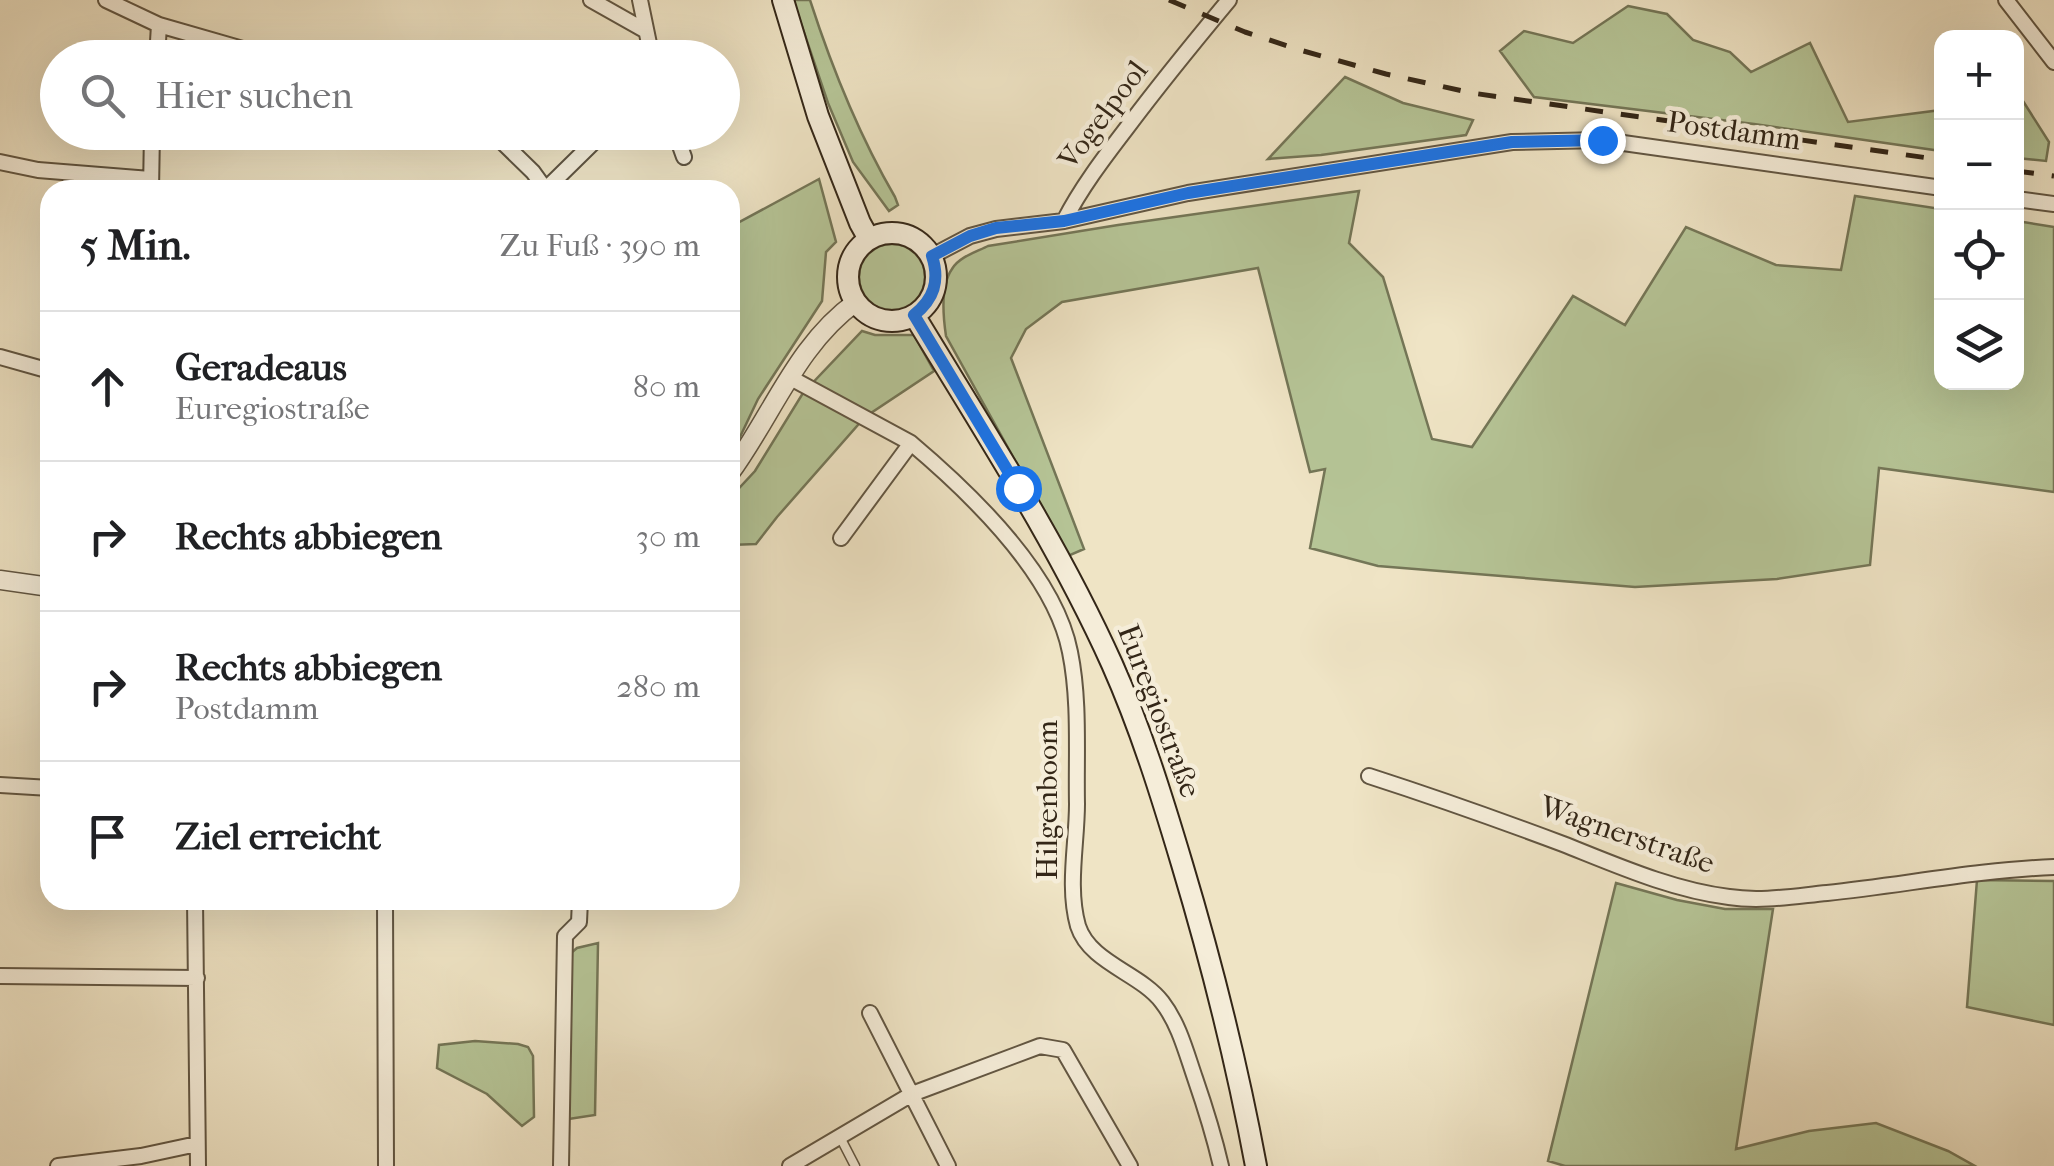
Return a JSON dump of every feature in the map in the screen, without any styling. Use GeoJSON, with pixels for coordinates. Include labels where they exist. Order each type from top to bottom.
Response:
{"type":"FeatureCollection","features":[{"type":"Feature","properties":{"kind":"main road"},"geometry":{"type":"LineString","coordinates":[[783,0],[818,116],[869,239]]}},
{"type":"Feature","properties":{"kind":"main road"},"geometry":{"type":"LineString","coordinates":[[882,233],[911,236],[932,256],[936,282],[932,295],[925,306],[902,320],[889,321],[865,312],[849,290],[850,261],[858,248],[882,233]]}},
{"type":"Feature","properties":{"kind":"main road","name":"Euregiostraße"},"geometry":{"type":"LineString","coordinates":[[914,315],[1089,616],[1155,772],[1202,931],[1243,1096],[1256,1166]]}},
{"type":"Feature","properties":{"kind":"street"},"geometry":{"type":"LineString","coordinates":[[591,0],[646,31]]}},
{"type":"Feature","properties":{"kind":"street"},"geometry":{"type":"LineString","coordinates":[[640,0],[648,40]]}},
{"type":"Feature","properties":{"kind":"street","name":"Vogelpool"},"geometry":{"type":"LineString","coordinates":[[1064,221],[1078,194],[1150,97],[1230,0]]}},
{"type":"Feature","properties":{"kind":"street"},"geometry":{"type":"LineString","coordinates":[[2006,0],[2054,62]]}},
{"type":"Feature","properties":{"kind":"street"},"geometry":{"type":"LineString","coordinates":[[112,2],[159,24],[213,40]]}},
{"type":"Feature","properties":{"kind":"street"},"geometry":{"type":"LineString","coordinates":[[158,40],[159,24]]}},
{"type":"Feature","properties":{"kind":"street","name":"Postdamm"},"geometry":{"type":"LineString","coordinates":[[932,256],[970,236],[996,228],[1064,221],[1188,193],[1512,142],[1602,140],[1934,187]]}},
{"type":"Feature","properties":{"kind":"street"},"geometry":{"type":"LineString","coordinates":[[150,180],[151,150]]}},
{"type":"Feature","properties":{"kind":"street"},"geometry":{"type":"LineString","coordinates":[[510,150],[539,180]]}},
{"type":"Feature","properties":{"kind":"street"},"geometry":{"type":"LineString","coordinates":[[555,180],[586,150]]}},
{"type":"Feature","properties":{"kind":"street"},"geometry":{"type":"LineString","coordinates":[[682,150],[684,156]]}},
{"type":"Feature","properties":{"kind":"street"},"geometry":{"type":"LineString","coordinates":[[0,162],[118,180]]}},
{"type":"Feature","properties":{"kind":"street"},"geometry":{"type":"LineString","coordinates":[[2024,200],[2054,204]]}},
{"type":"Feature","properties":{"kind":"street"},"geometry":{"type":"LineString","coordinates":[[740,456],[789,377],[838,315],[856,302]]}},
{"type":"Feature","properties":{"kind":"street"},"geometry":{"type":"LineString","coordinates":[[0,357],[40,369]]}},
{"type":"Feature","properties":{"kind":"street","name":"Hilgenboom"},"geometry":{"type":"LineString","coordinates":[[789,377],[911,443],[956,481],[1008,538],[1032,572],[1070,648],[1075,697],[1074,881],[1078,924],[1095,950],[1159,998],[1174,1021],[1221,1166]]}},
{"type":"Feature","properties":{"kind":"street"},"geometry":{"type":"LineString","coordinates":[[841,538],[911,443]]}},
{"type":"Feature","properties":{"kind":"street"},"geometry":{"type":"LineString","coordinates":[[0,580],[40,586]]}},
{"type":"Feature","properties":{"kind":"street","name":"Wagnerstraße"},"geometry":{"type":"LineString","coordinates":[[1369,776],[1462,806],[1639,873],[1728,897],[1790,896],[2054,867]]}},
{"type":"Feature","properties":{"kind":"street"},"geometry":{"type":"LineString","coordinates":[[0,785],[40,787]]}},
{"type":"Feature","properties":{"kind":"street"},"geometry":{"type":"LineString","coordinates":[[195,910],[198,1166]]}},
{"type":"Feature","properties":{"kind":"street"},"geometry":{"type":"LineString","coordinates":[[385,910],[386,1166]]}},
{"type":"Feature","properties":{"kind":"street"},"geometry":{"type":"LineString","coordinates":[[561,1166],[565,936],[579,922],[580,910]]}},
{"type":"Feature","properties":{"kind":"street"},"geometry":{"type":"LineString","coordinates":[[0,976],[197,978]]}},
{"type":"Feature","properties":{"kind":"street"},"geometry":{"type":"LineString","coordinates":[[870,1013],[948,1166]]}},
{"type":"Feature","properties":{"kind":"street"},"geometry":{"type":"LineString","coordinates":[[790,1166],[912,1094],[1040,1046],[1063,1050],[1130,1166]]}},
{"type":"Feature","properties":{"kind":"street"},"geometry":{"type":"LineString","coordinates":[[58,1166],[141,1156],[197,1144]]}},
{"type":"Feature","properties":{"kind":"lane"},"geometry":{"type":"LineString","coordinates":[[840,1136],[855,1166]]}},
{"type":"Feature","properties":{"kind":"green space"},"geometry":{"type":"Polygon","coordinates":[[[793,0],[810,0],[847,101],[898,205],[889,211],[853,162],[793,0]]]}},
{"type":"Feature","properties":{"kind":"green space"},"geometry":{"type":"Polygon","coordinates":[[[1628,6],[1667,14],[1693,40],[1730,52],[1751,72],[1810,43],[1848,122],[1934,111],[1934,150],[1534,97],[1500,51],[1524,31],[1573,43],[1628,6]]]}},
{"type":"Feature","properties":{"kind":"green space"},"geometry":{"type":"Polygon","coordinates":[[[1345,77],[1403,103],[1473,120],[1466,135],[1268,159],[1345,77]]]}},
{"type":"Feature","properties":{"kind":"green space"},"geometry":{"type":"Polygon","coordinates":[[[2024,103],[2049,142],[2046,161],[2024,159],[2024,103]]]}},
{"type":"Feature","properties":{"kind":"green space"},"geometry":{"type":"Polygon","coordinates":[[[819,179],[836,242],[826,252],[822,301],[758,399],[740,437],[740,222],[819,179]]]}},
{"type":"Feature","properties":{"kind":"green space"},"geometry":{"type":"Polygon","coordinates":[[[1359,191],[1349,243],[1383,277],[1432,439],[1472,447],[1573,296],[1625,325],[1686,227],[1776,265],[1841,270],[1855,196],[1934,208],[1934,390],[2024,390],[2024,222],[2054,227],[2054,492],[1879,468],[1870,565],[1777,579],[1635,587],[1378,566],[1310,548],[1325,469],[1310,472],[1258,268],[1062,302],[1026,329],[1011,358],[1084,549],[1068,556],[946,336],[944,292],[955,265],[988,246],[1359,191]]]}},
{"type":"Feature","properties":{"kind":"green space"},"geometry":{"type":"Polygon","coordinates":[[[892,244],[915,254],[925,277],[915,300],[892,310],[869,300],[859,277],[869,254],[892,244]]]}},
{"type":"Feature","properties":{"kind":"green space"},"geometry":{"type":"Polygon","coordinates":[[[862,331],[914,335],[934,371],[865,417],[756,544],[740,545],[740,487],[755,471],[803,393],[862,331]]]}},
{"type":"Feature","properties":{"kind":"green space"},"geometry":{"type":"Polygon","coordinates":[[[1977,880],[2054,881],[2054,1025],[1967,1007],[1977,880]]]}},
{"type":"Feature","properties":{"kind":"green space"},"geometry":{"type":"Polygon","coordinates":[[[1616,883],[1725,909],[1773,909],[1736,1149],[1809,1131],[1876,1123],[1948,1151],[1975,1166],[1565,1166],[1548,1161],[1616,883]]]}},
{"type":"Feature","properties":{"kind":"green space"},"geometry":{"type":"Polygon","coordinates":[[[598,943],[595,1115],[562,1120],[565,958],[577,948],[598,943]]]}},
{"type":"Feature","properties":{"kind":"green space"},"geometry":{"type":"Polygon","coordinates":[[[475,1041],[518,1044],[528,1047],[533,1056],[534,1117],[522,1126],[487,1094],[437,1068],[439,1045],[475,1041]]]}},
{"type":"Feature","properties":{"kind":"railway"},"geometry":{"type":"LineString","coordinates":[[1169,0],[1300,50],[1472,93],[1934,159]]}},
{"type":"Feature","properties":{"kind":"railway"},"geometry":{"type":"LineString","coordinates":[[2024,172],[2054,176]]}},
{"type":"Feature","properties":{"kind":"route"},"geometry":{"type":"LineString","coordinates":[[1018,488],[914,315],[925,306],[936,282],[932,256],[970,236],[996,228],[1064,221],[1188,193],[1512,142],[1602,140]]}}]}
